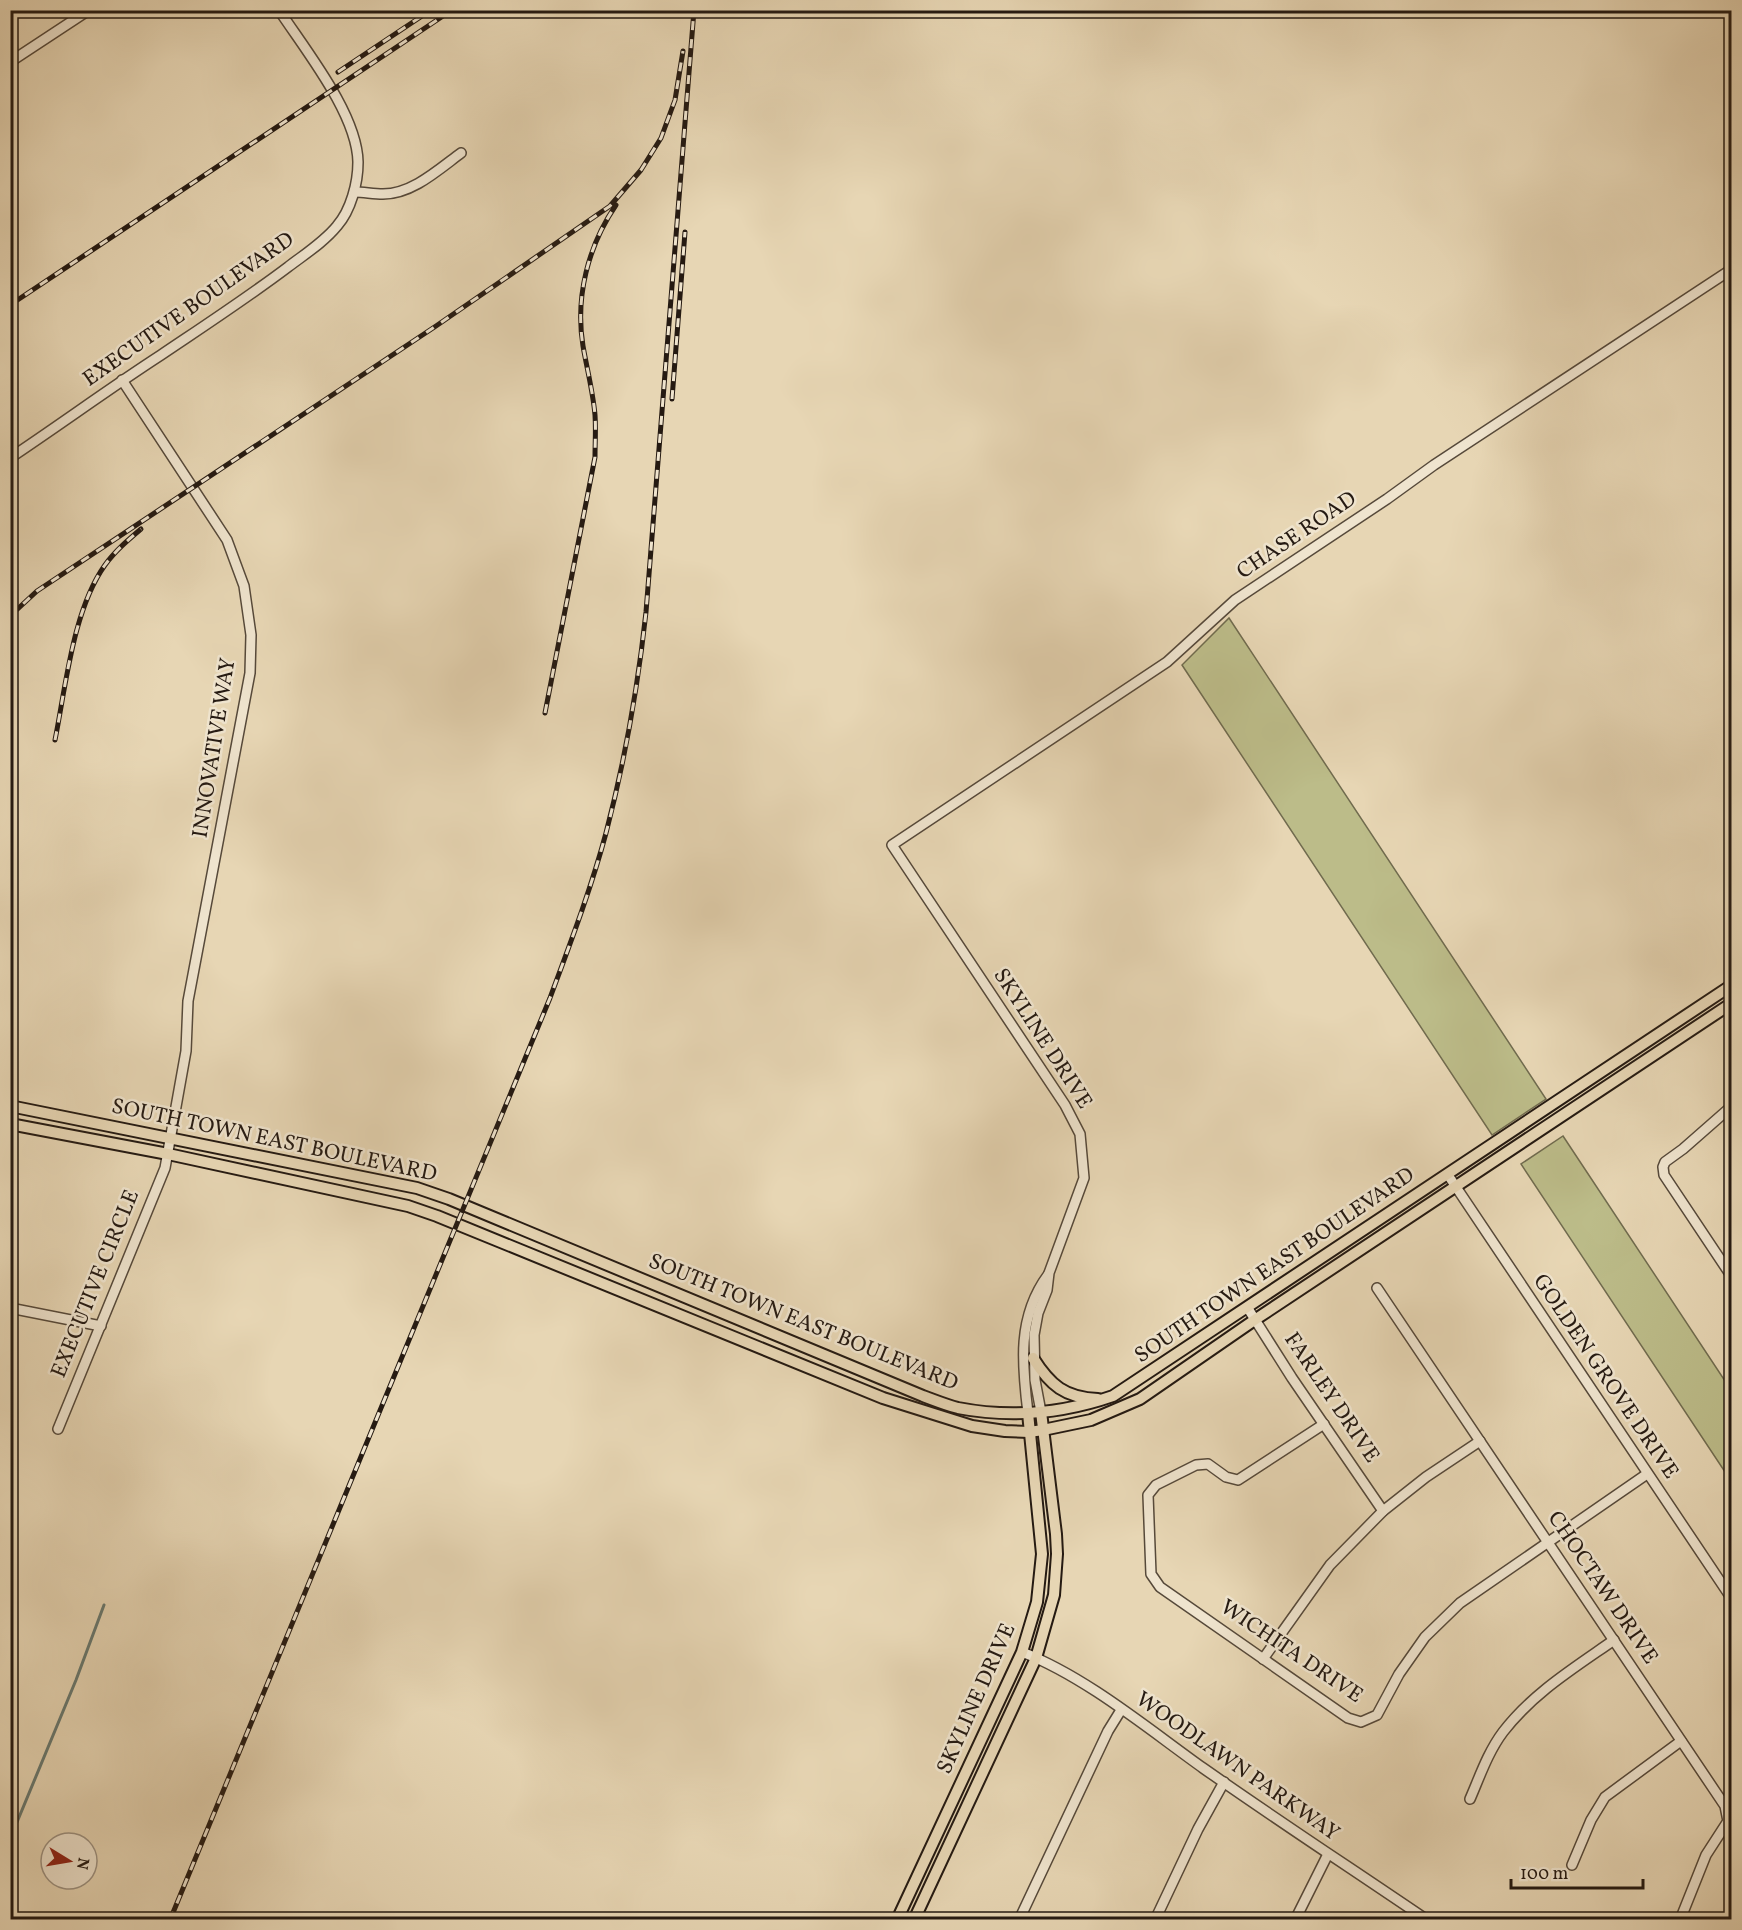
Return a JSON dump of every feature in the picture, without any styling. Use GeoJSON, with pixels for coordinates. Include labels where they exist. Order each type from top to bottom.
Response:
{"type":"FeatureCollection","features":[{"type":"Feature","properties":{"kind":"main road","name":"SOUTH TOWN EAST BOULEVARD"},"geometry":{"type":"LineString","coordinates":[[10,1106],[417,1188],[449,1199],[923,1396],[956,1407],[991,1412],[1028,1413],[1087,1405],[1113,1396],[1146,1376],[1731,985]]}},
{"type":"Feature","properties":{"kind":"main road","name":"SOUTH TOWN EAST BOULEVARD"},"geometry":{"type":"LineString","coordinates":[[10,1124],[168,1154],[367,1196],[437,1216],[883,1398],[972,1426],[1029,1432],[1091,1420],[1140,1399],[1256,1319],[1731,1003]]}},
{"type":"Feature","properties":{"kind":"main road"},"geometry":{"type":"LineString","coordinates":[[302,1183],[305,1164]]}},
{"type":"Feature","properties":{"kind":"main road"},"geometry":{"type":"LineString","coordinates":[[1033,1358],[1042,1373],[1059,1389],[1080,1398],[1104,1399]]}},
{"type":"Feature","properties":{"kind":"main road","name":"SKYLINE DRIVE"},"geometry":{"type":"LineString","coordinates":[[914,1920],[1036,1658],[1054,1595],[1057,1554],[1041,1412]]}},
{"type":"Feature","properties":{"kind":"main road","name":"SKYLINE DRIVE"},"geometry":{"type":"LineString","coordinates":[[897,1920],[1022,1652],[1037,1602],[1042,1554],[1028,1413]]}},
{"type":"Feature","properties":{"kind":"street"},"geometry":{"type":"LineString","coordinates":[[10,62],[89,10]]}},
{"type":"Feature","properties":{"kind":"street","name":"EXECUTIVE BOULEVARD"},"geometry":{"type":"LineString","coordinates":[[10,458],[122,380],[248,298],[338,226],[354,192],[358,160],[354,133],[332,91],[279,10]]}},
{"type":"Feature","properties":{"kind":"street"},"geometry":{"type":"LineString","coordinates":[[354,192],[384,194],[403,191],[432,175],[460,153]]}},
{"type":"Feature","properties":{"kind":"street","name":"CHASE ROAD"},"geometry":{"type":"LineString","coordinates":[[892,845],[1167,662],[1235,600],[1434,465],[1731,269]]}},
{"type":"Feature","properties":{"kind":"street","name":"INNOVATIVE WAY"},"geometry":{"type":"LineString","coordinates":[[122,380],[227,540],[244,586],[251,634],[248,686],[188,1001],[186,1051],[168,1154]]}},
{"type":"Feature","properties":{"kind":"street","name":"SKYLINE DRIVE"},"geometry":{"type":"LineString","coordinates":[[892,845],[1065,1106],[1080,1134],[1084,1178],[1049,1273],[1047,1290],[1038,1313],[1034,1335],[1033,1358],[1041,1412]]}},
{"type":"Feature","properties":{"kind":"street"},"geometry":{"type":"LineString","coordinates":[[1731,1106],[1665,1162],[1663,1167],[1664,1175],[1731,1277]]}},
{"type":"Feature","properties":{"kind":"street","name":"EXECUTIVE CIRCLE"},"geometry":{"type":"LineString","coordinates":[[58,1429],[165,1167],[168,1154]]}},
{"type":"Feature","properties":{"kind":"street","name":"GOLDEN GROVE DRIVE"},"geometry":{"type":"LineString","coordinates":[[1448,1175],[1731,1599]]}},
{"type":"Feature","properties":{"kind":"street","name":"SKYLINE DRIVE"},"geometry":{"type":"LineString","coordinates":[[1028,1413],[1022,1345],[1027,1317],[1038,1288],[1049,1273]]}},
{"type":"Feature","properties":{"kind":"street","name":"CHOCTAW DRIVE"},"geometry":{"type":"LineString","coordinates":[[1377,1288],[1725,1806],[1728,1821],[1706,1855],[1680,1920]]}},
{"type":"Feature","properties":{"kind":"street","name":"FARLEY DRIVE"},"geometry":{"type":"LineString","coordinates":[[1247,1307],[1383,1511]]}},
{"type":"Feature","properties":{"kind":"street"},"geometry":{"type":"LineString","coordinates":[[10,1308],[101,1326]]}},
{"type":"Feature","properties":{"kind":"street","name":"WICHITA DRIVE"},"geometry":{"type":"LineString","coordinates":[[1324,1424],[1238,1480],[1226,1477],[1208,1464],[1196,1465],[1156,1485],[1148,1495],[1151,1574],[1160,1587],[1348,1718],[1361,1722],[1377,1714],[1399,1674],[1432,1630],[1460,1603],[1647,1474]]}},
{"type":"Feature","properties":{"kind":"street"},"geometry":{"type":"LineString","coordinates":[[1263,1659],[1330,1565],[1383,1511],[1426,1477],[1480,1441]]}},
{"type":"Feature","properties":{"kind":"street"},"geometry":{"type":"LineString","coordinates":[[1470,1798],[1488,1757],[1503,1732],[1540,1692],[1614,1640]]}},
{"type":"Feature","properties":{"kind":"street","name":"WOODLAWN PARKWAY"},"geometry":{"type":"LineString","coordinates":[[1022,1652],[1050,1664],[1121,1710],[1427,1920]]}},
{"type":"Feature","properties":{"kind":"street"},"geometry":{"type":"LineString","coordinates":[[1019,1920],[1108,1731],[1121,1710]]}},
{"type":"Feature","properties":{"kind":"street"},"geometry":{"type":"LineString","coordinates":[[1572,1865],[1590,1820],[1605,1797],[1681,1741]]}},
{"type":"Feature","properties":{"kind":"street"},"geometry":{"type":"LineString","coordinates":[[1155,1920],[1198,1829],[1224,1782]]}},
{"type":"Feature","properties":{"kind":"street"},"geometry":{"type":"LineString","coordinates":[[1295,1920],[1328,1854]]}},
{"type":"Feature","properties":{"kind":"green space"},"geometry":{"type":"Polygon","coordinates":[[[1229,618],[1546,1099],[1492,1135],[1182,665],[1229,618]]]}},
{"type":"Feature","properties":{"kind":"green space"},"geometry":{"type":"Polygon","coordinates":[[[1563,1136],[1731,1390],[1731,1481],[1521,1164],[1563,1136]]]}},
{"type":"Feature","properties":{"kind":"waterway"},"geometry":{"type":"LineString","coordinates":[[10,1839],[76,1680],[104,1605]]}},
{"type":"Feature","properties":{"kind":"railway"},"geometry":{"type":"LineString","coordinates":[[338,72],[431,10]]}},
{"type":"Feature","properties":{"kind":"railway"},"geometry":{"type":"LineString","coordinates":[[10,305],[452,10]]}},
{"type":"Feature","properties":{"kind":"railway"},"geometry":{"type":"LineString","coordinates":[[170,1920],[550,998],[587,896],[606,833],[630,723],[646,612],[694,10]]}},
{"type":"Feature","properties":{"kind":"railway"},"geometry":{"type":"LineString","coordinates":[[10,616],[37,591],[436,326],[610,206],[641,170],[661,138],[675,100],[683,51]]}},
{"type":"Feature","properties":{"kind":"railway"},"geometry":{"type":"LineString","coordinates":[[545,713],[595,457],[594,406],[581,328],[583,291],[591,255],[616,205]]}},
{"type":"Feature","properties":{"kind":"railway"},"geometry":{"type":"LineString","coordinates":[[672,399],[685,232]]}},
{"type":"Feature","properties":{"kind":"railway"},"geometry":{"type":"LineString","coordinates":[[55,740],[72,649],[85,604],[105,565],[117,550],[141,529]]}}]}
